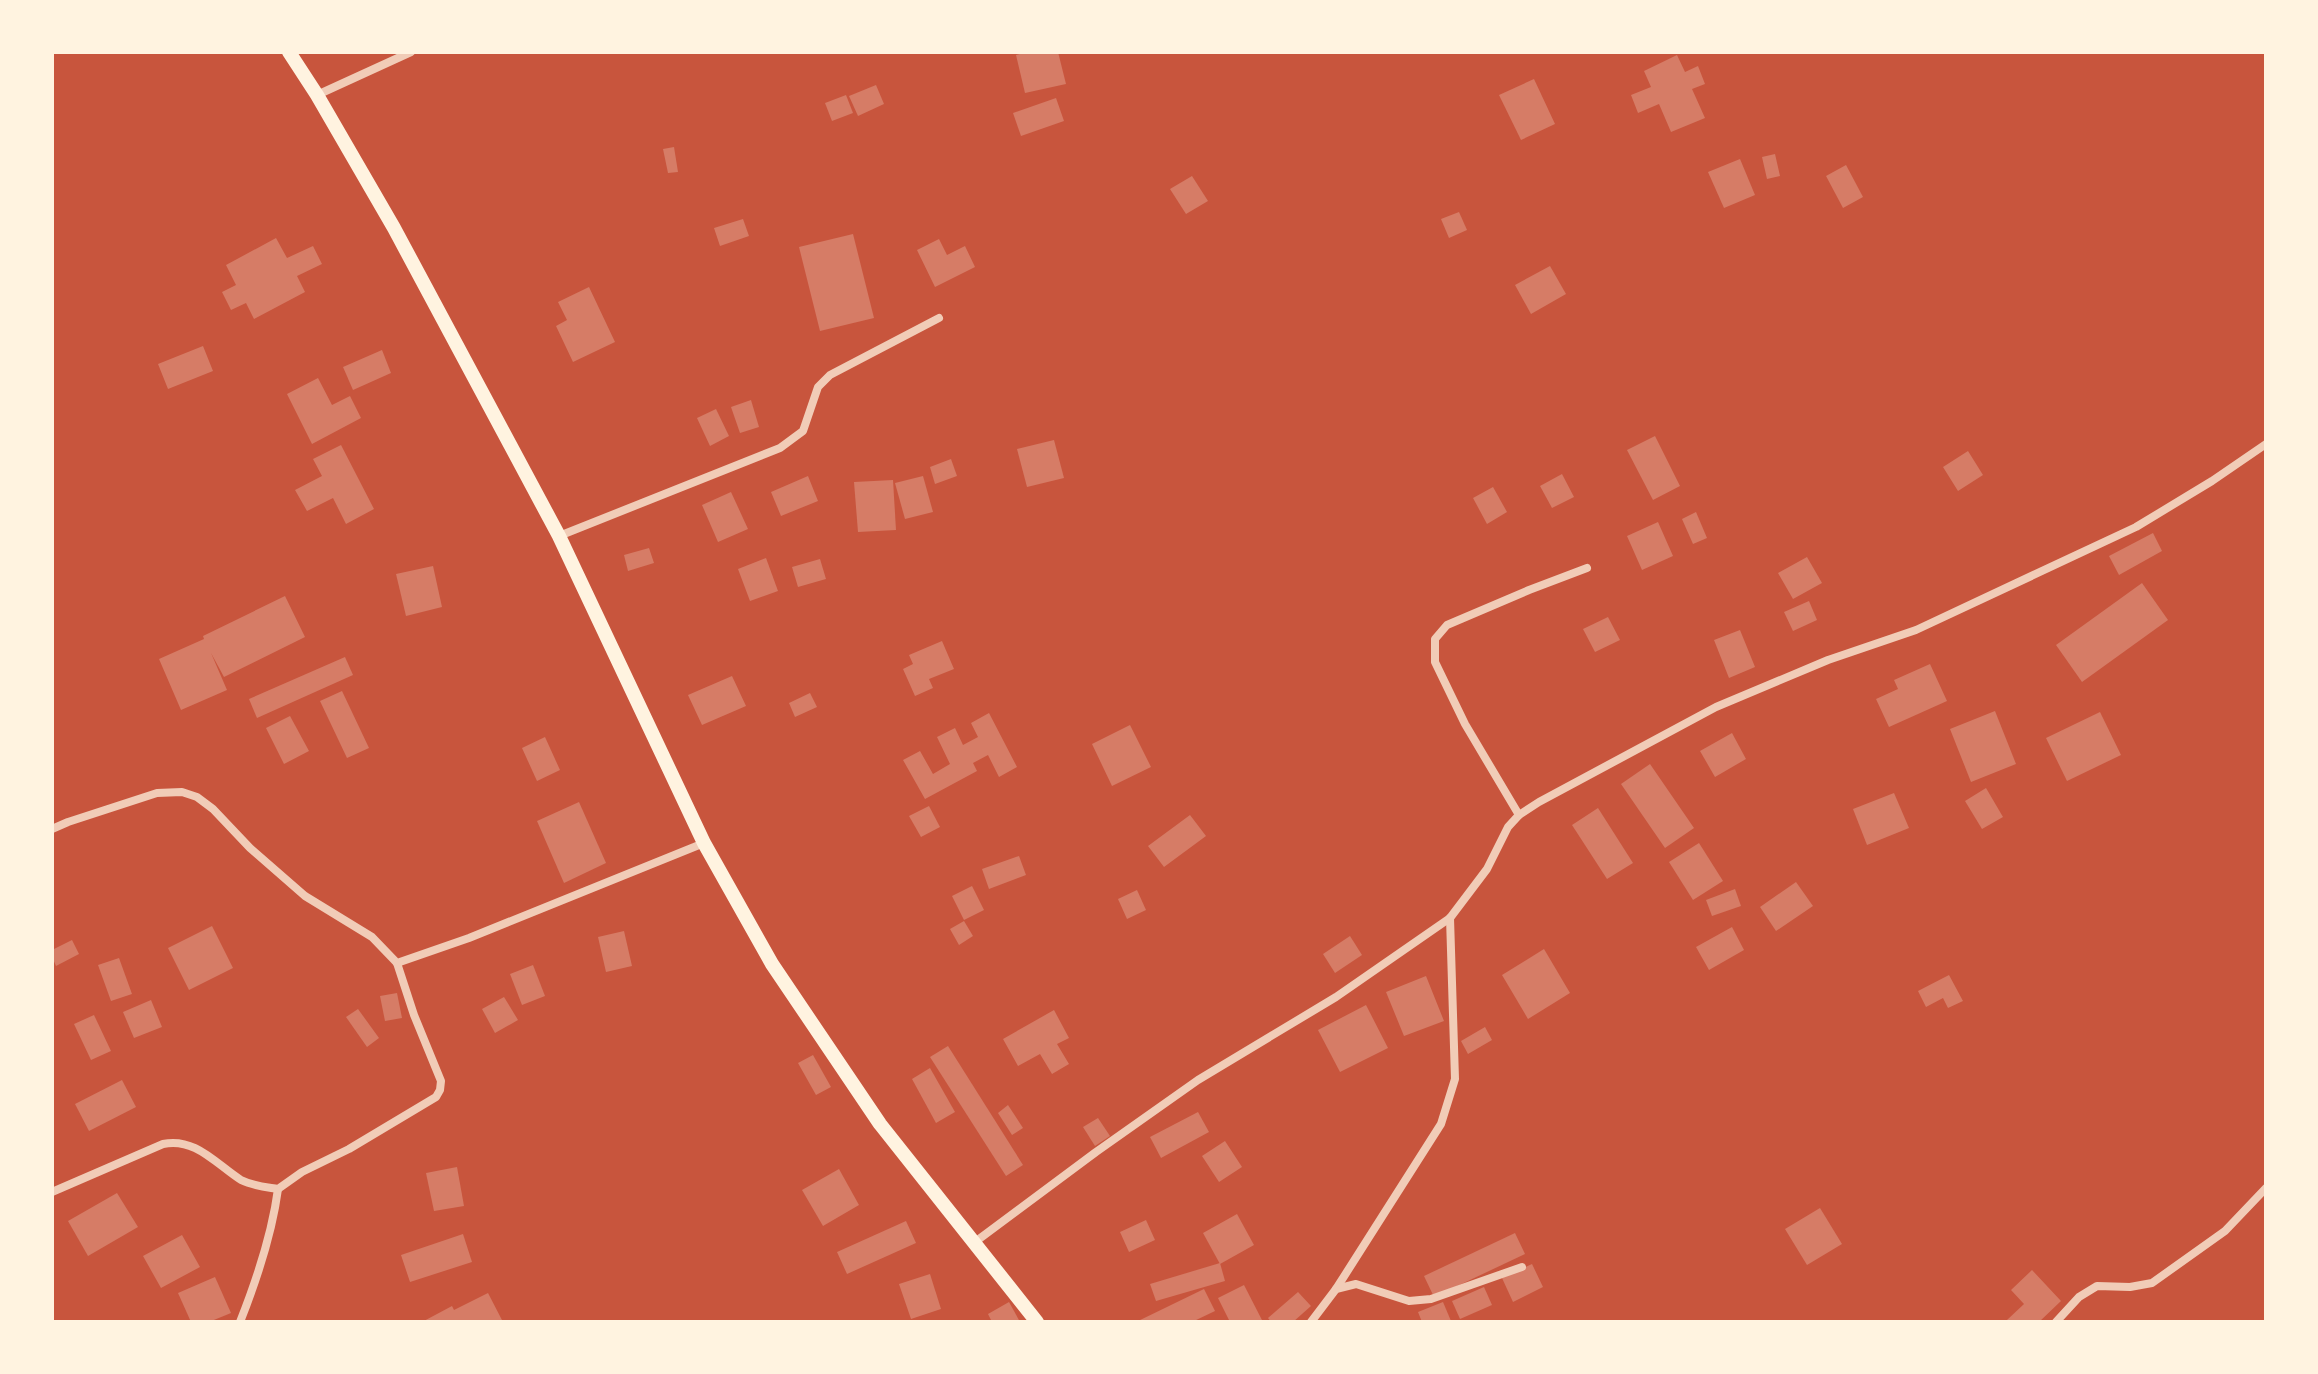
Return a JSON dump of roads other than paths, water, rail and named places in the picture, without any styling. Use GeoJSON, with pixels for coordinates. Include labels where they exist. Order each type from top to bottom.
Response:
{"type":"FeatureCollection","features":[{"type":"Feature","properties":{"kind":"main road"},"geometry":{"type":"LineString","coordinates":[[289,52],[394,228],[559,536],[704,843],[772,964],[880,1124],[1037,1322]]}},
{"type":"Feature","properties":{"kind":"street"},"geometry":{"type":"LineString","coordinates":[[317,95],[411,52]]}},
{"type":"Feature","properties":{"kind":"street"},"geometry":{"type":"LineString","coordinates":[[559,536],[780,448],[803,431],[818,387],[830,375],[939,318]]}},
{"type":"Feature","properties":{"kind":"street"},"geometry":{"type":"LineString","coordinates":[[975,1242],[1198,1080],[1336,997],[1450,918],[1487,869],[1508,827],[1519,815],[1716,707],[1828,660],[1916,630],[2136,527],[2266,444]]}},
{"type":"Feature","properties":{"kind":"street"},"geometry":{"type":"LineString","coordinates":[[1519,815],[1465,724],[1435,662],[1435,639],[1447,625],[1587,568]]}},
{"type":"Feature","properties":{"kind":"street"},"geometry":{"type":"LineString","coordinates":[[52,829],[157,793],[182,792],[197,797],[305,896],[372,937],[397,963],[441,1081],[440,1090],[436,1097],[349,1149],[302,1172],[278,1189],[274,1219],[240,1322]]}},
{"type":"Feature","properties":{"kind":"street"},"geometry":{"type":"LineString","coordinates":[[397,963],[469,938],[704,843]]}},
{"type":"Feature","properties":{"kind":"street"},"geometry":{"type":"LineString","coordinates":[[1311,1322],[1336,1289],[1441,1124],[1455,1079],[1450,918]]}},
{"type":"Feature","properties":{"kind":"street"},"geometry":{"type":"LineString","coordinates":[[52,1192],[174,1141],[198,1149],[244,1181],[278,1189]]}},
{"type":"Feature","properties":{"kind":"street"},"geometry":{"type":"LineString","coordinates":[[2056,1322],[2079,1297],[2097,1286],[2130,1287],[2152,1283],[2225,1231],[2266,1188]]}},
{"type":"Feature","properties":{"kind":"street"},"geometry":{"type":"LineString","coordinates":[[1336,1289],[1356,1284],[1409,1301],[1431,1299],[1522,1267]]}}]}
